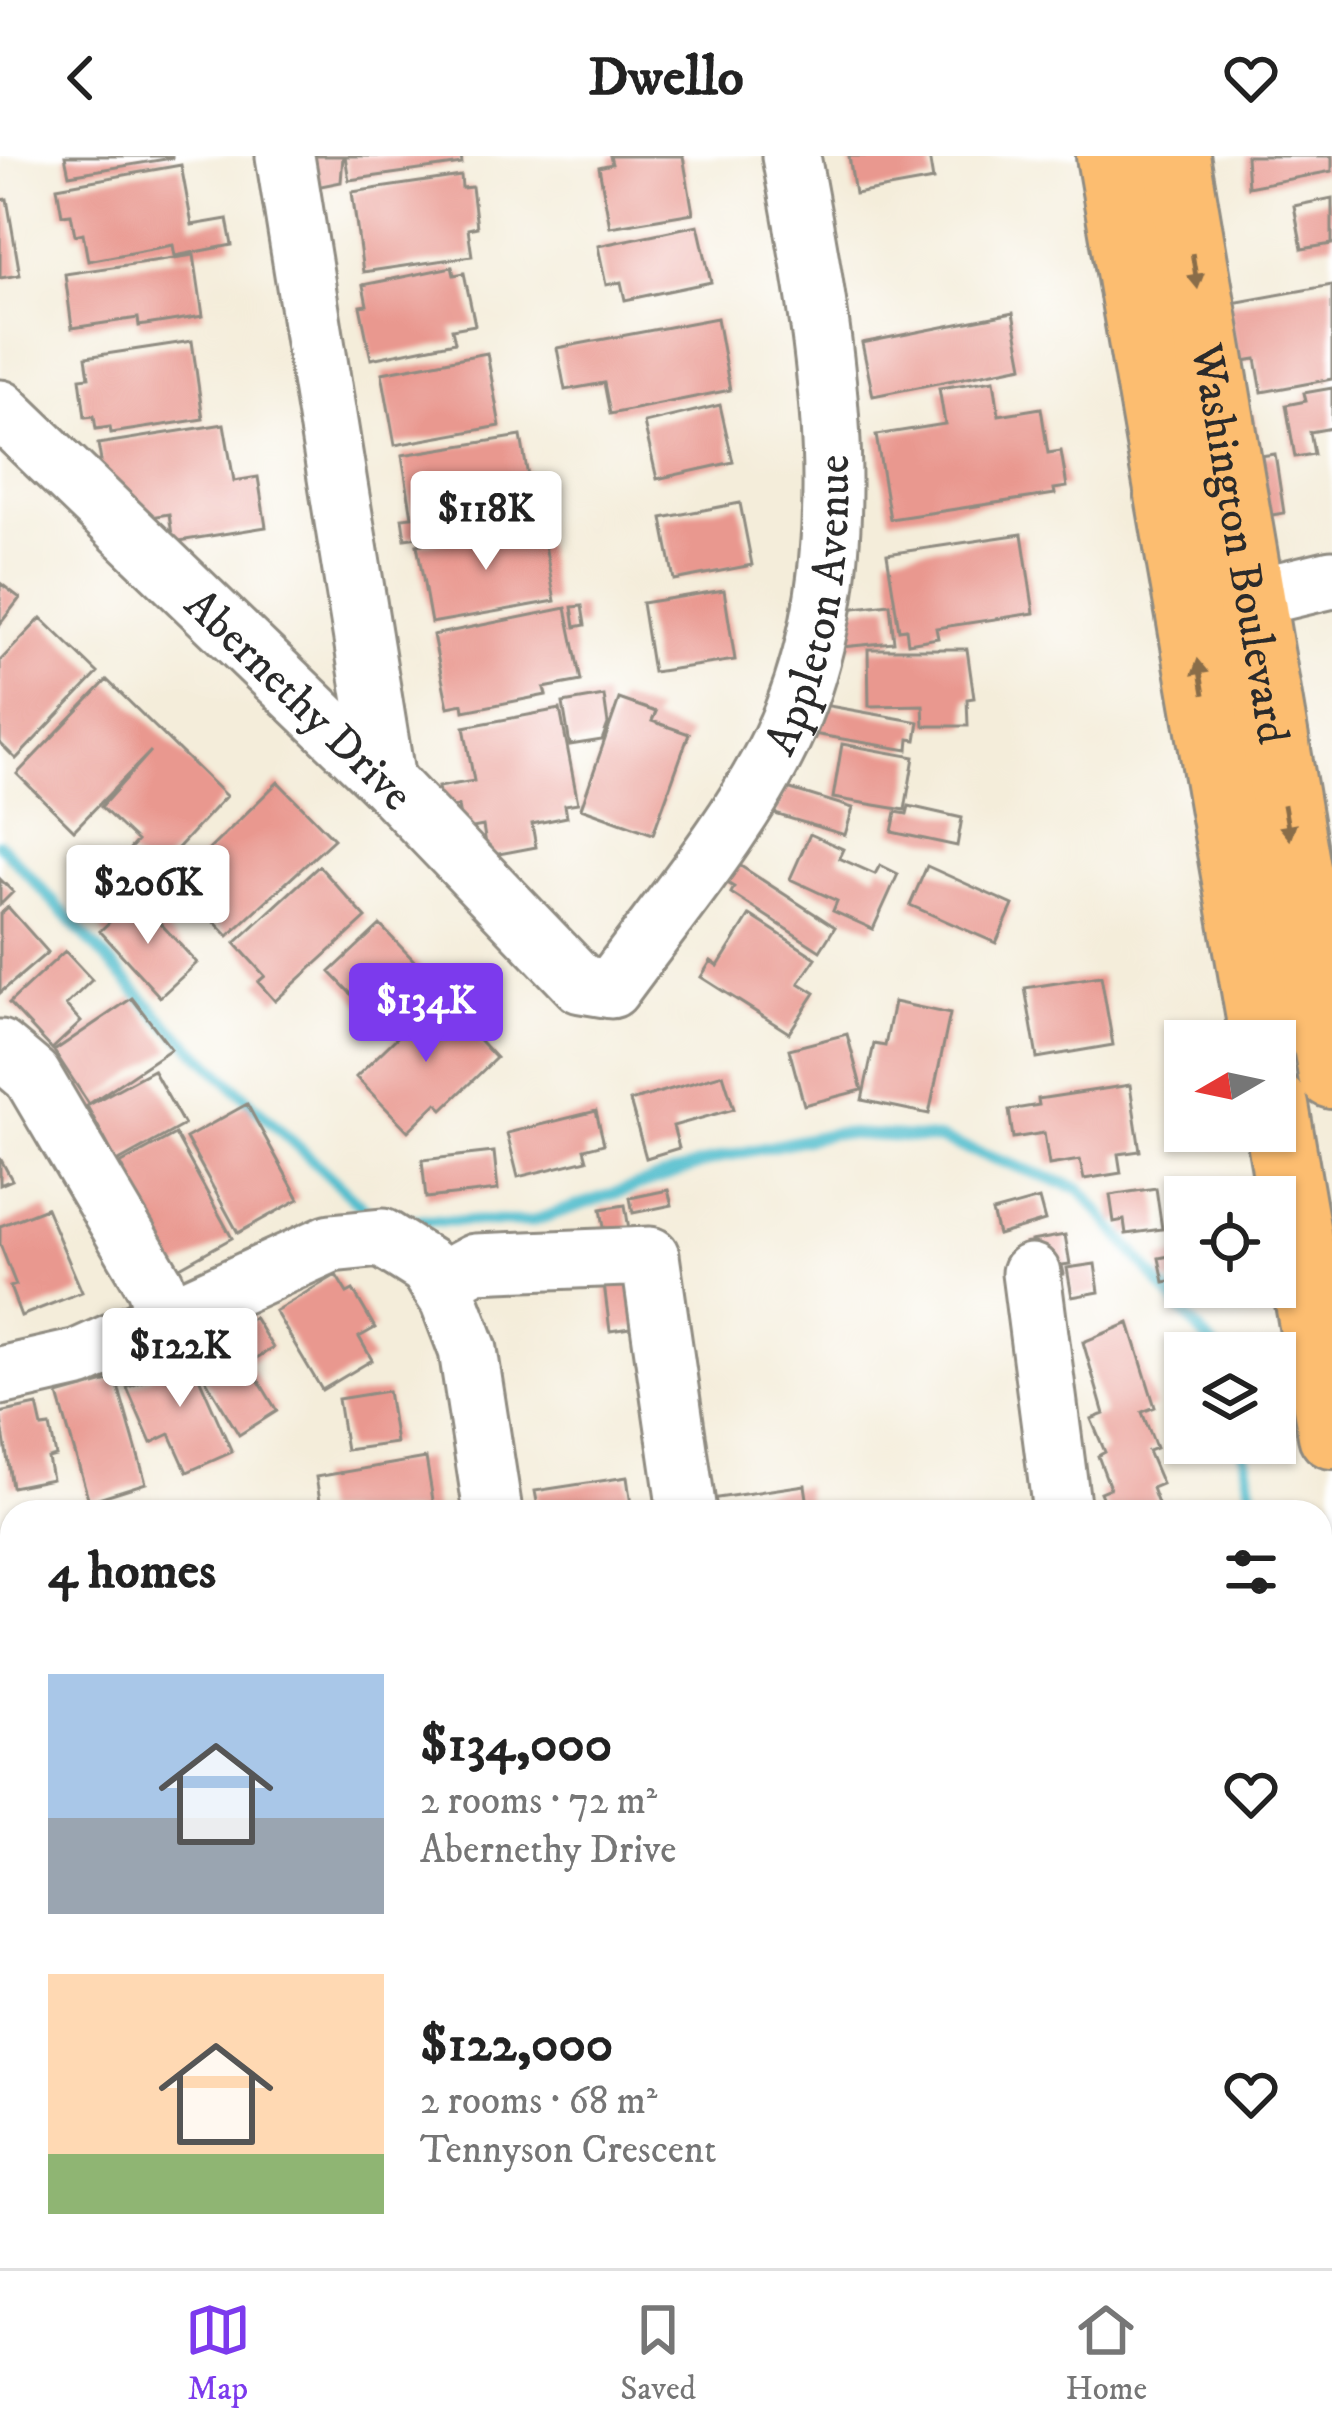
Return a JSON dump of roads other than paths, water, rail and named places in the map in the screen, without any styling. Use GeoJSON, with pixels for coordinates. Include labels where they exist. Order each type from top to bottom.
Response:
{"type":"FeatureCollection","features":[{"type":"Feature","properties":{"kind":"highway","name":"Washington Boulevard"},"geometry":{"type":"LineString","coordinates":[[1110,156],[1260,1020]]}},
{"type":"Feature","properties":{"kind":"highway","name":"Washington Boulevard"},"geometry":{"type":"LineString","coordinates":[[1176,156],[1332,1076]]}},
{"type":"Feature","properties":{"kind":"highway"},"geometry":{"type":"LineString","coordinates":[[1283,1152],[1332,1435]]}},
{"type":"Feature","properties":{"kind":"street"},"geometry":{"type":"LineString","coordinates":[[285,156],[386,781]]}},
{"type":"Feature","properties":{"kind":"street","name":"Appleton Avenue"},"geometry":{"type":"LineString","coordinates":[[599,991],[611,989],[781,739],[817,634],[832,490],[827,345],[791,156]]}},
{"type":"Feature","properties":{"kind":"street","name":"Abernethy Drive"},"geometry":{"type":"LineString","coordinates":[[0,409],[386,781],[581,984],[599,991]]}},
{"type":"Feature","properties":{"kind":"street"},"geometry":{"type":"LineString","coordinates":[[1248,599],[1332,579]]}},
{"type":"Feature","properties":{"kind":"street"},"geometry":{"type":"LineString","coordinates":[[0,1048],[32,1076],[154,1285],[167,1318]]}},
{"type":"Feature","properties":{"kind":"street"},"geometry":{"type":"LineString","coordinates":[[0,1376],[79,1358],[331,1243],[382,1238],[428,1267],[468,1350],[491,1500]]}},
{"type":"Feature","properties":{"kind":"street"},"geometry":{"type":"LineString","coordinates":[[438,1283],[475,1264],[650,1256],[685,1500]]}},
{"type":"Feature","properties":{"kind":"street"},"geometry":{"type":"LineString","coordinates":[[1030,1273],[1061,1500]]}},
{"type":"Feature","properties":{"kind":"waterway"},"geometry":{"type":"LineString","coordinates":[[0,844],[162,1019],[376,1220]]}},
{"type":"Feature","properties":{"kind":"waterway"},"geometry":{"type":"LineString","coordinates":[[396,1220],[530,1222],[722,1157],[834,1133],[939,1139],[1080,1189],[1200,1332]]}},
{"type":"Feature","properties":{"kind":"waterway"},"geometry":{"type":"LineString","coordinates":[[1246,1464],[1254,1500]]}}]}
